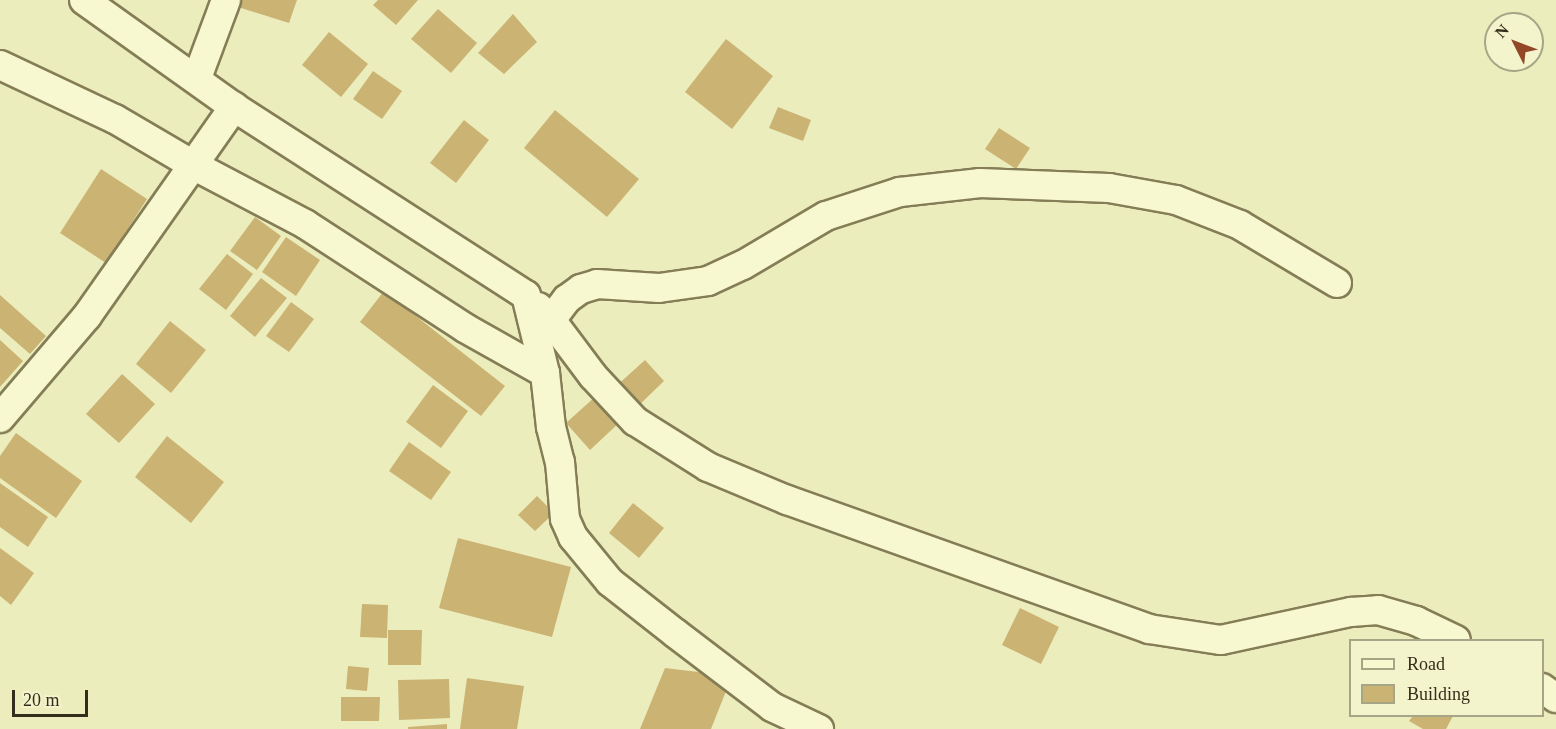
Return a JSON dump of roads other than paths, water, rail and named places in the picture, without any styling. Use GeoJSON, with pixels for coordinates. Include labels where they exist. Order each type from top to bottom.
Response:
{"type":"FeatureCollection","features":[{"type":"Feature","properties":{"kind":"street"},"geometry":{"type":"LineString","coordinates":[[84,0],[197,78],[234,107],[526,295],[551,320],[593,376],[635,421],[708,467],[787,500],[1149,629],[1221,640],[1351,612],[1378,610],[1416,621],[1454,639]]}},
{"type":"Feature","properties":{"kind":"street"},"geometry":{"type":"LineString","coordinates":[[197,78],[226,0]]}},
{"type":"Feature","properties":{"kind":"street"},"geometry":{"type":"LineString","coordinates":[[0,65],[115,119],[193,165],[305,225],[465,328],[545,373]]}},
{"type":"Feature","properties":{"kind":"street"},"geometry":{"type":"LineString","coordinates":[[0,418],[87,316],[234,107]]}},
{"type":"Feature","properties":{"kind":"street"},"geometry":{"type":"LineString","coordinates":[[551,320],[567,299],[581,289],[597,284],[659,288],[708,281],[743,265],[826,216],[900,192],[980,183],[1109,188],[1176,200],[1240,225],[1337,283]]}},
{"type":"Feature","properties":{"kind":"street"},"geometry":{"type":"LineString","coordinates":[[526,295],[545,373],[548,404],[560,462],[565,519],[573,537],[610,582],[675,633],[772,707],[819,729]]}}]}
